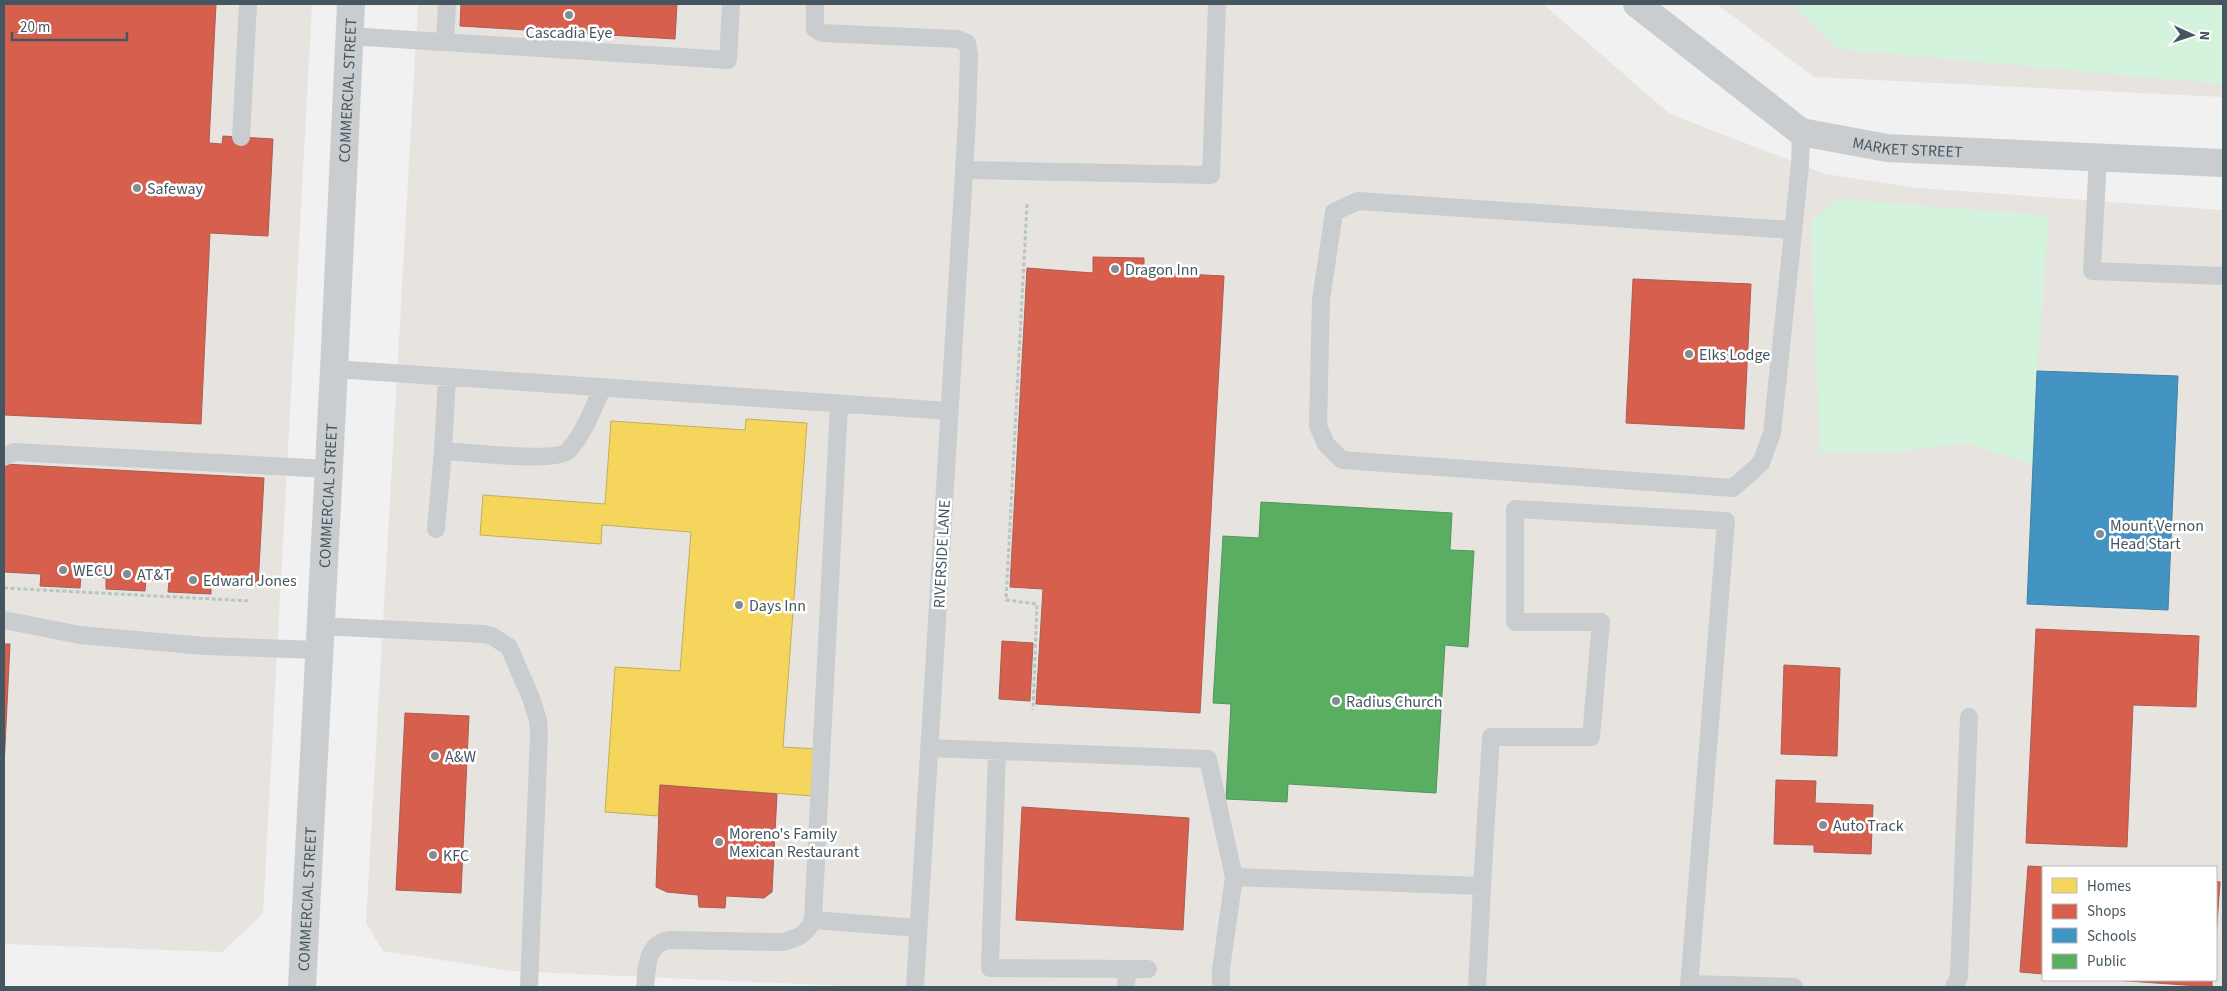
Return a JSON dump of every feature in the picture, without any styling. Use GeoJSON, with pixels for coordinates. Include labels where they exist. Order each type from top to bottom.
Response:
{"type":"FeatureCollection","features":[{"type":"Feature","properties":{"kind":"street","name":"COMMERCIAL STREET"},"geometry":{"type":"LineString","coordinates":[[302,987],[351,4]]}},
{"type":"Feature","properties":{"kind":"street","name":"MARKET STREET"},"geometry":{"type":"LineString","coordinates":[[1637,4],[1801,132],[1887,148],[2223,163]]}},
{"type":"Feature","properties":{"kind":"lane"},"geometry":{"type":"LineString","coordinates":[[241,137],[248,4]]}},
{"type":"Feature","properties":{"kind":"lane"},"geometry":{"type":"LineString","coordinates":[[445,41],[448,4]]}},
{"type":"Feature","properties":{"kind":"lane"},"geometry":{"type":"LineString","coordinates":[[349,36],[728,60],[732,4]]}},
{"type":"Feature","properties":{"kind":"lane","name":"RIVERSIDE LANE"},"geometry":{"type":"LineString","coordinates":[[815,4],[815,29],[822,33],[957,39],[967,43],[969,54],[967,121],[915,987]]}},
{"type":"Feature","properties":{"kind":"lane"},"geometry":{"type":"LineString","coordinates":[[964,170],[1211,175],[1217,4]]}},
{"type":"Feature","properties":{"kind":"lane"},"geometry":{"type":"LineString","coordinates":[[1792,230],[1358,200],[1334,212],[1322,300],[1318,426],[1326,444],[1342,460],[1733,488],[1761,463],[1772,433],[1792,230],[1801,132]]}},
{"type":"Feature","properties":{"kind":"lane"},"geometry":{"type":"LineString","coordinates":[[2098,157],[2092,271],[2223,276]]}},
{"type":"Feature","properties":{"kind":"lane"},"geometry":{"type":"LineString","coordinates":[[334,370],[949,411]]}},
{"type":"Feature","properties":{"kind":"lane"},"geometry":{"type":"LineString","coordinates":[[436,529],[447,377]]}},
{"type":"Feature","properties":{"kind":"lane"},"geometry":{"type":"LineString","coordinates":[[443,451],[548,458],[566,452],[578,439],[603,387]]}},
{"type":"Feature","properties":{"kind":"lane"},"geometry":{"type":"LineString","coordinates":[[645,987],[652,949],[660,942],[669,940],[782,942],[799,938],[808,930],[813,920],[839,404]]}},
{"type":"Feature","properties":{"kind":"lane"},"geometry":{"type":"LineString","coordinates":[[4,457],[14,452],[328,469]]}},
{"type":"Feature","properties":{"kind":"lane"},"geometry":{"type":"LineString","coordinates":[[1476,987],[1491,737],[1591,737],[1602,622],[1515,622],[1515,509],[1726,521],[1689,986],[1794,987]]}},
{"type":"Feature","properties":{"kind":"lane"},"geometry":{"type":"LineString","coordinates":[[4,620],[80,635],[204,646],[319,638],[484,634],[492,636],[509,648],[531,698],[538,720],[539,735],[529,987]]}},
{"type":"Feature","properties":{"kind":"lane"},"geometry":{"type":"LineString","coordinates":[[1954,987],[1960,977],[1969,717]]}},
{"type":"Feature","properties":{"kind":"lane"},"geometry":{"type":"LineString","coordinates":[[929,748],[1208,759],[1234,877],[1221,968],[1221,987]]}},
{"type":"Feature","properties":{"kind":"lane"},"geometry":{"type":"LineString","coordinates":[[996,752],[990,968],[1127,979],[1148,969]]}},
{"type":"Feature","properties":{"kind":"lane"},"geometry":{"type":"LineString","coordinates":[[1234,877],[1482,886]]}},
{"type":"Feature","properties":{"kind":"lane"},"geometry":{"type":"LineString","coordinates":[[813,920],[918,928]]}},
{"type":"Feature","properties":{"kind":"path"},"geometry":{"type":"LineString","coordinates":[[1026,204],[1006,600],[1037,604],[1032,710]]}},
{"type":"Feature","properties":{"kind":"path"},"geometry":{"type":"LineString","coordinates":[[4,588],[250,601]]}},
{"type":"Feature","properties":{"kind":"shaded area"},"geometry":{"type":"Polygon","coordinates":[[[4,4],[312,4],[263,914],[222,952],[4,944],[4,4]]]}},
{"type":"Feature","properties":{"kind":"shaded area"},"geometry":{"type":"Polygon","coordinates":[[[418,4],[1543,4],[1670,114],[1825,174],[1918,188],[2223,210],[2223,987],[866,987],[511,971],[383,951],[366,923],[418,4]]]}},
{"type":"Feature","properties":{"kind":"shaded area"},"geometry":{"type":"Polygon","coordinates":[[[1717,4],[2223,4],[2223,97],[1814,77],[1717,4]]]}},
{"type":"Feature","properties":{"kind":"green space"},"geometry":{"type":"Polygon","coordinates":[[[1792,4],[2223,4],[2223,84],[1838,49],[1792,4]]]}},
{"type":"Feature","properties":{"kind":"green space"},"geometry":{"type":"Polygon","coordinates":[[[1839,199],[2049,216],[2037,371],[2033,464],[1965,443],[1897,452],[1820,452],[1811,221],[1839,199]]]}},
{"type":"Feature","properties":{"kind":"building: Homes","name":"Days Inn"},"geometry":{"type":"Polygon","coordinates":[[[746,419],[807,423],[783,747],[817,749],[813,796],[660,785],[658,816],[605,812],[615,667],[680,671],[691,532],[602,525],[601,544],[480,535],[483,495],[605,504],[611,421],[745,430],[746,419]]]}},
{"type":"Feature","properties":{"kind":"building: Shops","name":"Safeway"},"geometry":{"type":"Polygon","coordinates":[[[4,4],[216,4],[209,143],[222,144],[223,136],[273,139],[268,236],[210,233],[201,424],[4,415],[4,4]]]}},
{"type":"Feature","properties":{"kind":"building: Shops","name":"Cascadia Eye"},"geometry":{"type":"Polygon","coordinates":[[[461,4],[677,4],[675,39],[460,26],[461,4]]]}},
{"type":"Feature","properties":{"kind":"building: Shops"},"geometry":{"type":"Polygon","coordinates":[[[1093,257],[1144,258],[1144,272],[1224,276],[1200,713],[1036,704],[1043,589],[1010,587],[1027,268],[1093,273],[1093,257]]]}},
{"type":"Feature","properties":{"kind":"building: Shops","name":"Elks Lodge"},"geometry":{"type":"Polygon","coordinates":[[[1633,279],[1751,284],[1744,429],[1626,423],[1633,279]]]}},
{"type":"Feature","properties":{"kind":"building: Shops"},"geometry":{"type":"Polygon","coordinates":[[[4,464],[264,478],[258,586],[211,583],[211,594],[168,592],[169,581],[146,580],[145,591],[106,589],[106,578],[81,576],[80,588],[40,586],[41,574],[4,572],[4,464]]]}},
{"type":"Feature","properties":{"kind":"building: Shops"},"geometry":{"type":"Polygon","coordinates":[[[2036,629],[2199,636],[2196,707],[2133,705],[2127,847],[2026,843],[2036,629]]]}},
{"type":"Feature","properties":{"kind":"building: Shops"},"geometry":{"type":"Polygon","coordinates":[[[1002,641],[1033,643],[1030,701],[999,699],[1002,641]]]}},
{"type":"Feature","properties":{"kind":"building: Shops"},"geometry":{"type":"Polygon","coordinates":[[[4,644],[10,644],[4,767],[4,644]]]}},
{"type":"Feature","properties":{"kind":"building: Shops"},"geometry":{"type":"Polygon","coordinates":[[[1784,665],[1840,668],[1837,756],[1781,754],[1784,665]]]}},
{"type":"Feature","properties":{"kind":"building: Shops"},"geometry":{"type":"Polygon","coordinates":[[[405,713],[469,716],[461,893],[396,890],[405,713]]]}},
{"type":"Feature","properties":{"kind":"building: Shops","name":"Auto Track"},"geometry":{"type":"Polygon","coordinates":[[[1776,780],[1816,781],[1815,803],[1873,805],[1871,854],[1814,852],[1814,845],[1774,844],[1776,780]]]}},
{"type":"Feature","properties":{"kind":"building: Shops"},"geometry":{"type":"Polygon","coordinates":[[[660,785],[777,794],[772,892],[764,898],[726,896],[725,908],[699,907],[698,895],[667,892],[656,887],[660,785]]]}},
{"type":"Feature","properties":{"kind":"building: Shops"},"geometry":{"type":"Polygon","coordinates":[[[1022,807],[1189,818],[1183,930],[1016,920],[1022,807]]]}},
{"type":"Feature","properties":{"kind":"building: Shops"},"geometry":{"type":"Polygon","coordinates":[[[2028,866],[2042,867],[2042,974],[2020,972],[2028,866]]]}},
{"type":"Feature","properties":{"kind":"building: Shops"},"geometry":{"type":"Polygon","coordinates":[[[2217,881],[2220,882],[2217,924],[2217,881]]]}},
{"type":"Feature","properties":{"kind":"building: Shops"},"geometry":{"type":"Polygon","coordinates":[[[2128,981],[2212,981],[2212,987],[2128,981]]]}},
{"type":"Feature","properties":{"kind":"building: Schools","name":"Mount Vernon Head Start"},"geometry":{"type":"Polygon","coordinates":[[[2037,371],[2178,376],[2168,610],[2027,604],[2037,371]]]}},
{"type":"Feature","properties":{"kind":"building: Public"},"geometry":{"type":"Polygon","coordinates":[[[1261,502],[1452,513],[1450,550],[1474,551],[1468,647],[1445,645],[1436,793],[1288,784],[1287,802],[1226,799],[1231,704],[1213,703],[1223,536],[1259,538],[1261,502]]]}},
{"type":"Feature","properties":{"kind":"place","name":"Cascadia Eye"},"geometry":{"type":"Point","coordinates":[569,15]}},
{"type":"Feature","properties":{"kind":"place","name":"Safeway"},"geometry":{"type":"Point","coordinates":[137,188]}},
{"type":"Feature","properties":{"kind":"place","name":"Dragon Inn"},"geometry":{"type":"Point","coordinates":[1115,269]}},
{"type":"Feature","properties":{"kind":"place","name":"Elks Lodge"},"geometry":{"type":"Point","coordinates":[1689,354]}},
{"type":"Feature","properties":{"kind":"place","name":"Mount Vernon Head Start"},"geometry":{"type":"Point","coordinates":[2100,534]}},
{"type":"Feature","properties":{"kind":"place","name":"WECU"},"geometry":{"type":"Point","coordinates":[63,570]}},
{"type":"Feature","properties":{"kind":"place","name":"AT&T"},"geometry":{"type":"Point","coordinates":[127,574]}},
{"type":"Feature","properties":{"kind":"place","name":"Edward Jones"},"geometry":{"type":"Point","coordinates":[193,580]}},
{"type":"Feature","properties":{"kind":"place","name":"Days Inn"},"geometry":{"type":"Point","coordinates":[739,605]}},
{"type":"Feature","properties":{"kind":"place","name":"Radius Church"},"geometry":{"type":"Point","coordinates":[1336,701]}},
{"type":"Feature","properties":{"kind":"place","name":"A&W"},"geometry":{"type":"Point","coordinates":[435,756]}},
{"type":"Feature","properties":{"kind":"place","name":"Auto Track"},"geometry":{"type":"Point","coordinates":[1823,825]}},
{"type":"Feature","properties":{"kind":"place","name":"Moreno's Family Mexican Restaurant"},"geometry":{"type":"Point","coordinates":[719,842]}},
{"type":"Feature","properties":{"kind":"place","name":"KFC"},"geometry":{"type":"Point","coordinates":[433,855]}}]}
